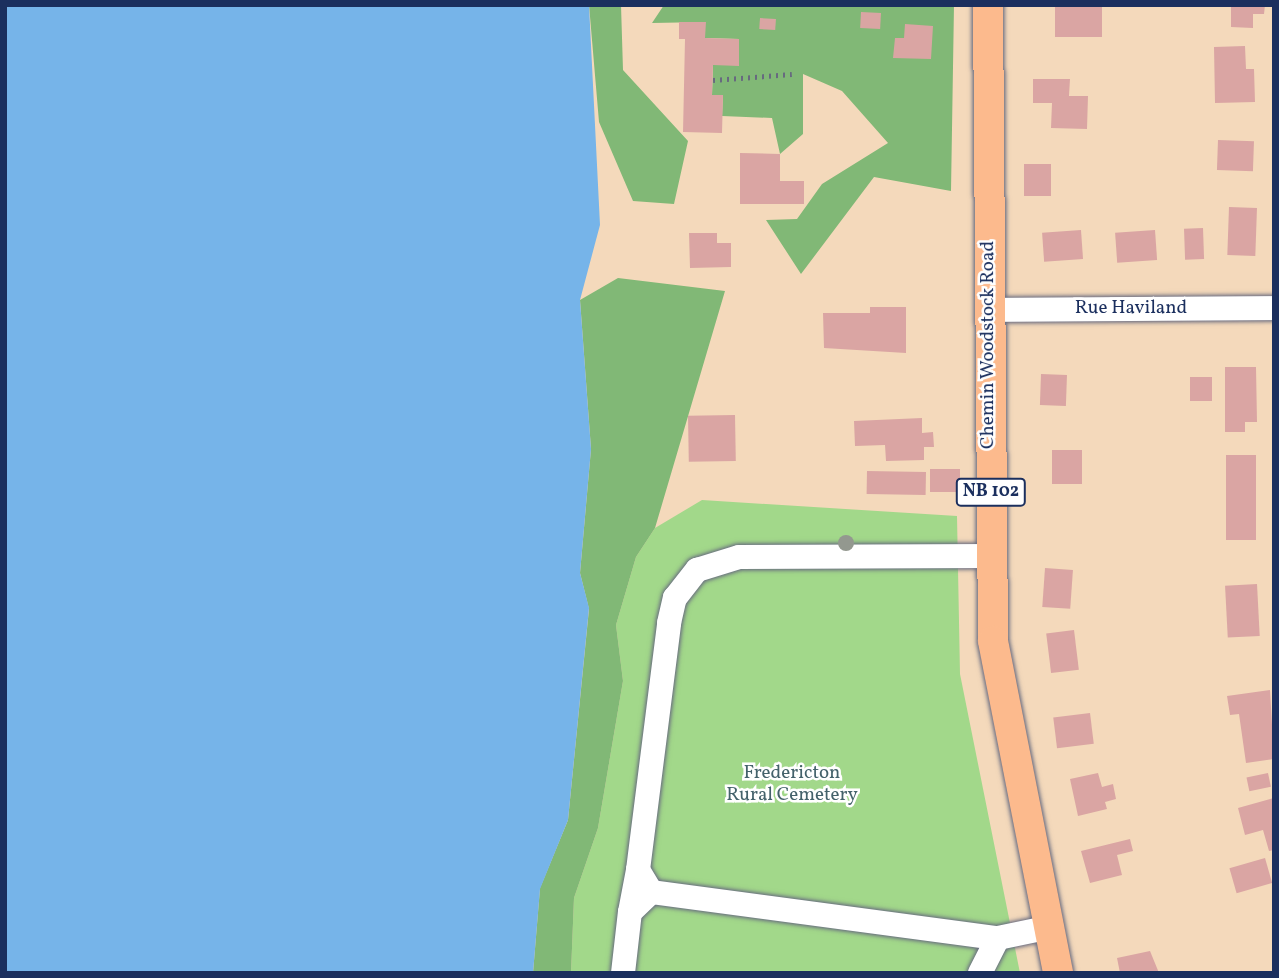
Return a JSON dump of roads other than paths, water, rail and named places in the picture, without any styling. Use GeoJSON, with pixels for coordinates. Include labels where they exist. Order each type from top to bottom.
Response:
{"type":"FeatureCollection","features":[{"type":"Feature","properties":{"kind":"main road","name":"Chemin Woodstock Road"},"geometry":{"type":"LineString","coordinates":[[988,5],[988,310],[993,640],[1004,722],[1046,929],[1058,973]]}},
{"type":"Feature","properties":{"kind":"street","name":"Rue Haviland"},"geometry":{"type":"LineString","coordinates":[[988,310],[1274,308]]}},
{"type":"Feature","properties":{"kind":"street"},"geometry":{"type":"LineString","coordinates":[[623,973],[669,623],[675,598],[697,570],[738,557],[992,556]]}},
{"type":"Feature","properties":{"kind":"street"},"geometry":{"type":"LineString","coordinates":[[638,870],[652,892],[985,950],[1046,929]]}},
{"type":"Feature","properties":{"kind":"street"},"geometry":{"type":"LineString","coordinates":[[630,912],[652,892]]}},
{"type":"Feature","properties":{"kind":"water"},"geometry":{"type":"Polygon","coordinates":[[[5,5],[589,5],[600,225],[580,300],[591,449],[580,573],[589,608],[568,820],[540,889],[533,973],[5,973],[5,5]]]}},
{"type":"Feature","properties":{"kind":"park label","name":"Fredericton Rural Cemetery"},"geometry":{"type":"Point","coordinates":[792,785]}}]}
